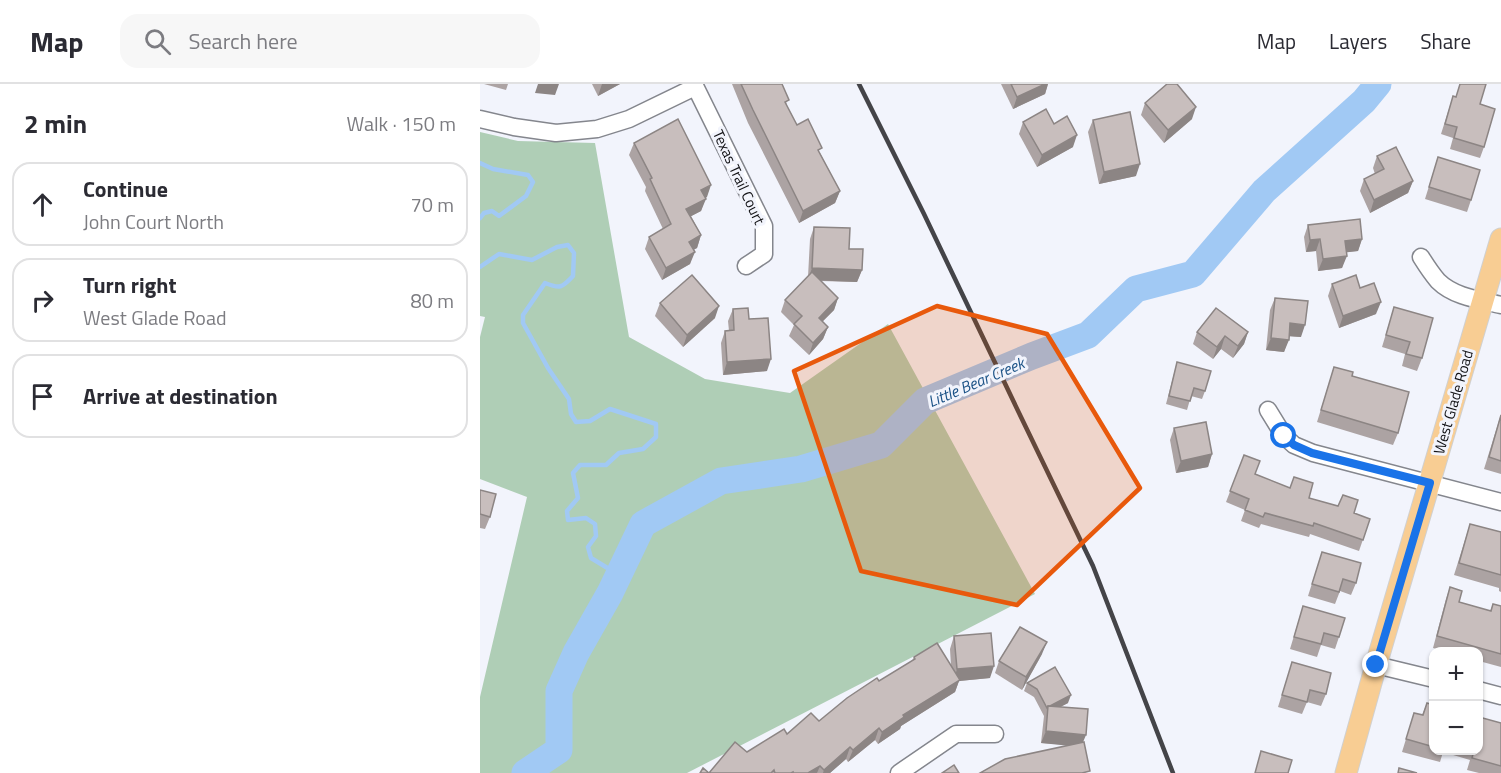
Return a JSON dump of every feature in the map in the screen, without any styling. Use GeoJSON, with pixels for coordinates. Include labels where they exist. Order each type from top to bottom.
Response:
{"type":"FeatureCollection","features":[{"type":"Feature","properties":{"kind":"main road","name":"West Glade Road"},"geometry":{"type":"LineString","coordinates":[[1346,773],[1430,483],[1492,303],[1501,239]]}},
{"type":"Feature","properties":{"kind":"street"},"geometry":{"type":"LineString","coordinates":[[480,119],[556,133],[597,129],[629,119],[694,86]]}},
{"type":"Feature","properties":{"kind":"street","name":"Texas Trail Court"},"geometry":{"type":"LineString","coordinates":[[694,86],[764,225],[764,254],[746,266]]}},
{"type":"Feature","properties":{"kind":"street"},"geometry":{"type":"LineString","coordinates":[[1421,257],[1438,280],[1448,289],[1492,303]]}},
{"type":"Feature","properties":{"kind":"street"},"geometry":{"type":"LineString","coordinates":[[1268,410],[1284,436],[1294,445],[1312,453],[1501,502]]}},
{"type":"Feature","properties":{"kind":"street"},"geometry":{"type":"LineString","coordinates":[[1376,665],[1429,678]]}},
{"type":"Feature","properties":{"kind":"street"},"geometry":{"type":"LineString","coordinates":[[1483,691],[1501,696]]}},
{"type":"Feature","properties":{"kind":"street"},"geometry":{"type":"LineString","coordinates":[[899,773],[956,734],[995,734]]}},
{"type":"Feature","properties":{"kind":"highlighted area"},"geometry":{"type":"Polygon","coordinates":[[[937,306],[1047,334],[1140,488],[1017,605],[861,571],[794,371],[937,306]]]}},
{"type":"Feature","properties":{"kind":"green space"},"geometry":{"type":"Polygon","coordinates":[[[480,132],[518,141],[595,143],[629,337],[705,379],[790,393],[888,324],[1035,594],[687,773],[480,773],[480,697],[527,497],[480,479],[480,337],[485,317],[480,316],[480,132]]]}},
{"type":"Feature","properties":{"kind":"building"},"geometry":{"type":"Polygon","coordinates":[[[741,84],[782,84],[789,100],[785,102],[797,125],[808,119],[822,148],[818,150],[840,191],[803,211],[741,84]]]}},
{"type":"Feature","properties":{"kind":"building"},"geometry":{"type":"Polygon","coordinates":[[[1011,84],[1045,84],[1017,97],[1011,84]]]}},
{"type":"Feature","properties":{"kind":"building"},"geometry":{"type":"Polygon","coordinates":[[[1167,84],[1177,84],[1196,107],[1168,130],[1145,103],[1167,84]]]}},
{"type":"Feature","properties":{"kind":"building"},"geometry":{"type":"Polygon","coordinates":[[[1460,84],[1486,84],[1480,104],[1495,109],[1484,147],[1454,138],[1457,127],[1445,124],[1453,96],[1456,97],[1460,84]]]}},
{"type":"Feature","properties":{"kind":"building"},"geometry":{"type":"Polygon","coordinates":[[[1046,109],[1054,124],[1067,116],[1077,135],[1042,155],[1023,122],[1046,109]]]}},
{"type":"Feature","properties":{"kind":"building"},"geometry":{"type":"Polygon","coordinates":[[[1130,112],[1140,164],[1104,172],[1093,120],[1130,112]]]}},
{"type":"Feature","properties":{"kind":"building"},"geometry":{"type":"Polygon","coordinates":[[[678,119],[711,185],[701,190],[706,199],[686,209],[701,235],[689,242],[695,252],[666,268],[649,237],[671,224],[650,179],[652,178],[634,143],[678,119]]]}},
{"type":"Feature","properties":{"kind":"building"},"geometry":{"type":"Polygon","coordinates":[[[1396,147],[1413,181],[1374,200],[1364,179],[1384,169],[1377,156],[1396,147]]]}},
{"type":"Feature","properties":{"kind":"building"},"geometry":{"type":"Polygon","coordinates":[[[1438,157],[1480,170],[1471,200],[1429,187],[1438,157]]]}},
{"type":"Feature","properties":{"kind":"building"},"geometry":{"type":"Polygon","coordinates":[[[1360,219],[1362,239],[1345,241],[1347,256],[1323,259],[1320,239],[1310,240],[1308,225],[1360,219]]]}},
{"type":"Feature","properties":{"kind":"building"},"geometry":{"type":"Polygon","coordinates":[[[814,227],[850,228],[849,249],[863,249],[862,270],[812,268],[814,227]]]}},
{"type":"Feature","properties":{"kind":"building"},"geometry":{"type":"Polygon","coordinates":[[[812,272],[838,298],[819,318],[828,327],[813,343],[794,324],[802,316],[785,300],[812,272]]]}},
{"type":"Feature","properties":{"kind":"building"},"geometry":{"type":"Polygon","coordinates":[[[692,275],[719,306],[687,335],[660,303],[692,275]]]}},
{"type":"Feature","properties":{"kind":"building"},"geometry":{"type":"Polygon","coordinates":[[[1356,275],[1360,288],[1374,283],[1381,302],[1343,316],[1332,284],[1356,275]]]}},
{"type":"Feature","properties":{"kind":"building"},"geometry":{"type":"Polygon","coordinates":[[[1275,298],[1308,301],[1305,325],[1290,323],[1289,340],[1271,338],[1275,298]]]}},
{"type":"Feature","properties":{"kind":"building"},"geometry":{"type":"Polygon","coordinates":[[[1394,307],[1433,318],[1422,358],[1406,354],[1410,342],[1386,335],[1394,307]]]}},
{"type":"Feature","properties":{"kind":"building"},"geometry":{"type":"Polygon","coordinates":[[[748,308],[749,319],[768,318],[771,359],[727,362],[725,331],[734,330],[733,309],[748,308]]]}},
{"type":"Feature","properties":{"kind":"building"},"geometry":{"type":"Polygon","coordinates":[[[1216,308],[1248,332],[1238,346],[1225,336],[1217,347],[1197,332],[1216,308]]]}},
{"type":"Feature","properties":{"kind":"building"},"geometry":{"type":"Polygon","coordinates":[[[1177,362],[1211,371],[1205,391],[1194,388],[1190,401],[1169,396],[1177,362]]]}},
{"type":"Feature","properties":{"kind":"building"},"geometry":{"type":"Polygon","coordinates":[[[1334,367],[1353,372],[1352,376],[1409,392],[1398,433],[1321,410],[1334,367]]]}},
{"type":"Feature","properties":{"kind":"building"},"geometry":{"type":"Polygon","coordinates":[[[1501,415],[1501,461],[1489,457],[1501,415]]]}},
{"type":"Feature","properties":{"kind":"building"},"geometry":{"type":"Polygon","coordinates":[[[1206,422],[1212,454],[1181,461],[1174,428],[1206,422]]]}},
{"type":"Feature","properties":{"kind":"building"},"geometry":{"type":"Polygon","coordinates":[[[1244,455],[1260,461],[1255,474],[1290,488],[1294,477],[1313,483],[1309,498],[1338,506],[1343,495],[1358,500],[1354,513],[1370,519],[1363,540],[1314,523],[1313,526],[1265,513],[1263,517],[1245,510],[1249,499],[1230,491],[1244,455]]]}},
{"type":"Feature","properties":{"kind":"building"},"geometry":{"type":"Polygon","coordinates":[[[480,490],[496,494],[490,517],[480,514],[480,490]]]}},
{"type":"Feature","properties":{"kind":"building"},"geometry":{"type":"Polygon","coordinates":[[[1470,524],[1501,532],[1501,575],[1459,563],[1470,524]]]}},
{"type":"Feature","properties":{"kind":"building"},"geometry":{"type":"Polygon","coordinates":[[[1322,552],[1361,563],[1356,583],[1343,579],[1339,592],[1312,584],[1322,552]]]}},
{"type":"Feature","properties":{"kind":"building"},"geometry":{"type":"Polygon","coordinates":[[[1450,587],[1462,591],[1459,602],[1491,611],[1493,604],[1501,606],[1501,654],[1483,649],[1483,647],[1437,636],[1450,587]]]}},
{"type":"Feature","properties":{"kind":"building"},"geometry":{"type":"Polygon","coordinates":[[[1303,606],[1345,618],[1339,637],[1324,633],[1321,644],[1294,637],[1303,606]]]}},
{"type":"Feature","properties":{"kind":"building"},"geometry":{"type":"Polygon","coordinates":[[[1020,627],[1047,642],[1026,677],[999,661],[1020,627]]]}},
{"type":"Feature","properties":{"kind":"building"},"geometry":{"type":"Polygon","coordinates":[[[991,633],[994,666],[957,669],[954,636],[991,633]]]}},
{"type":"Feature","properties":{"kind":"building"},"geometry":{"type":"Polygon","coordinates":[[[937,643],[960,680],[903,715],[904,717],[882,732],[879,728],[853,750],[850,747],[824,770],[820,766],[808,773],[775,773],[774,770],[771,773],[709,773],[735,742],[747,752],[784,729],[787,734],[811,713],[819,721],[847,698],[877,678],[879,681],[937,643]]]}},
{"type":"Feature","properties":{"kind":"building"},"geometry":{"type":"Polygon","coordinates":[[[1292,662],[1331,673],[1326,694],[1310,690],[1307,702],[1282,695],[1292,662]]]}},
{"type":"Feature","properties":{"kind":"building"},"geometry":{"type":"Polygon","coordinates":[[[1055,667],[1071,695],[1047,708],[1037,689],[1027,683],[1055,667]]]}},
{"type":"Feature","properties":{"kind":"building"},"geometry":{"type":"Polygon","coordinates":[[[1427,703],[1429,704],[1429,746],[1406,739],[1414,713],[1423,715],[1427,703]]]}},
{"type":"Feature","properties":{"kind":"building"},"geometry":{"type":"Polygon","coordinates":[[[1048,706],[1088,709],[1086,735],[1046,731],[1048,706]]]}},
{"type":"Feature","properties":{"kind":"building"},"geometry":{"type":"Polygon","coordinates":[[[1483,718],[1501,723],[1501,766],[1472,758],[1473,755],[1483,755],[1483,718]]]}},
{"type":"Feature","properties":{"kind":"building"},"geometry":{"type":"Polygon","coordinates":[[[1084,742],[1090,771],[1082,773],[980,773],[1005,759],[1084,742]]]}},
{"type":"Feature","properties":{"kind":"building"},"geometry":{"type":"Polygon","coordinates":[[[1261,751],[1292,760],[1288,773],[1255,773],[1261,751]]]}},
{"type":"Feature","properties":{"kind":"building"},"geometry":{"type":"Polygon","coordinates":[[[954,765],[959,773],[942,773],[954,765]]]}},
{"type":"Feature","properties":{"kind":"building"},"geometry":{"type":"Polygon","coordinates":[[[1399,768],[1417,773],[1398,773],[1399,768]]]}},
{"type":"Feature","properties":{"kind":"waterway","name":"Little Bear Creek"},"geometry":{"type":"LineString","coordinates":[[525,773],[559,750],[559,691],[576,653],[610,593],[643,524],[721,481],[801,469],[881,445],[925,401],[1088,335],[1136,289],[1193,274],[1264,191],[1364,101],[1378,84]]}},
{"type":"Feature","properties":{"kind":"waterway"},"geometry":{"type":"LineString","coordinates":[[480,163],[493,169],[528,175],[533,182],[526,196],[499,216],[492,211],[484,213],[480,218]]}},
{"type":"Feature","properties":{"kind":"waterway"},"geometry":{"type":"LineString","coordinates":[[480,267],[499,254],[532,260],[557,247],[568,245],[574,253],[573,276],[560,286],[545,283],[523,315],[523,323],[548,368],[569,399],[571,414],[576,422],[590,421],[610,409],[656,424],[656,437],[643,449],[619,453],[606,465],[580,465],[573,473],[578,498],[567,511],[568,520],[586,518],[595,524],[596,536],[588,547],[591,558],[619,575]]}},
{"type":"Feature","properties":{"kind":"railway"},"geometry":{"type":"LineString","coordinates":[[859,84],[1093,566],[1173,773]]}},
{"type":"Feature","properties":{"kind":"route"},"geometry":{"type":"LineString","coordinates":[[1284,436],[1294,445],[1312,453],[1430,483],[1376,665]]}}]}
